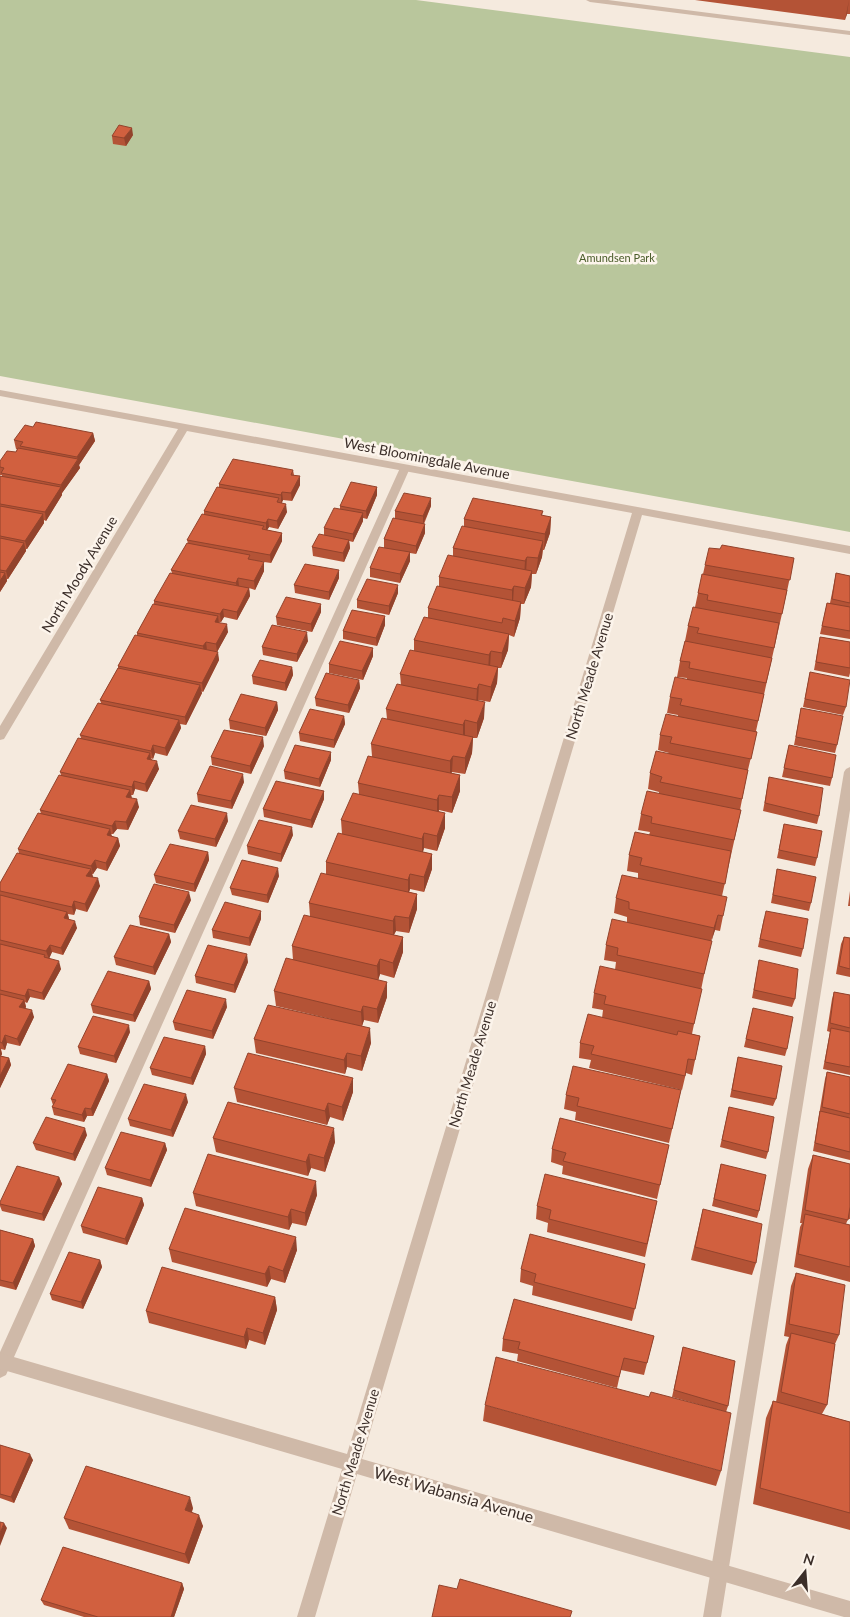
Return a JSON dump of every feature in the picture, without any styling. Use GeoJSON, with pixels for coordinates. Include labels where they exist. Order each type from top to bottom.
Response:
{"type":"FeatureCollection","features":[{"type":"Feature","properties":{"kind":"street"},"geometry":{"type":"LineString","coordinates":[[590,0],[850,33]]}},
{"type":"Feature","properties":{"kind":"street","name":"West Bloomingdale Avenue"},"geometry":{"type":"LineString","coordinates":[[0,393],[850,550]]}},
{"type":"Feature","properties":{"kind":"street","name":"North Moody Avenue"},"geometry":{"type":"LineString","coordinates":[[0,736],[184,427]]}},
{"type":"Feature","properties":{"kind":"street"},"geometry":{"type":"LineString","coordinates":[[1,1364],[405,468]]}},
{"type":"Feature","properties":{"kind":"street","name":"North Meade Avenue"},"geometry":{"type":"LineString","coordinates":[[306,1617],[638,510]]}},
{"type":"Feature","properties":{"kind":"street"},"geometry":{"type":"LineString","coordinates":[[712,1617],[850,772]]}},
{"type":"Feature","properties":{"kind":"street","name":"West Wabansia Avenue"},"geometry":{"type":"LineString","coordinates":[[1,1364],[850,1610]]}},
{"type":"Feature","properties":{"kind":"green space","name":"Amundsen Park"},"geometry":{"type":"Polygon","coordinates":[[[0,0],[416,0],[850,57],[850,532],[0,376],[0,0]]]}},
{"type":"Feature","properties":{"kind":"building"},"geometry":{"type":"Polygon","coordinates":[[[119,125],[132,128],[124,138],[112,136],[119,125]]]}},
{"type":"Feature","properties":{"kind":"building"},"geometry":{"type":"Polygon","coordinates":[[[36,422],[93,433],[77,457],[20,446],[23,442],[14,440],[25,425],[33,427],[36,422]]]}},
{"type":"Feature","properties":{"kind":"building"},"geometry":{"type":"Polygon","coordinates":[[[18,448],[78,459],[61,485],[1,473],[4,468],[0,467],[0,461],[7,451],[16,452],[18,448]]]}},
{"type":"Feature","properties":{"kind":"building"},"geometry":{"type":"Polygon","coordinates":[[[233,459],[293,470],[291,475],[300,476],[291,493],[282,492],[281,495],[219,484],[233,459]]]}},
{"type":"Feature","properties":{"kind":"building"},"geometry":{"type":"Polygon","coordinates":[[[0,476],[61,487],[45,512],[0,504],[0,476]]]}},
{"type":"Feature","properties":{"kind":"building"},"geometry":{"type":"Polygon","coordinates":[[[351,482],[377,487],[366,511],[340,506],[351,482]]]}},
{"type":"Feature","properties":{"kind":"building"},"geometry":{"type":"Polygon","coordinates":[[[217,487],[279,498],[277,502],[286,504],[277,521],[268,519],[266,523],[204,511],[217,487]]]}},
{"type":"Feature","properties":{"kind":"building"},"geometry":{"type":"Polygon","coordinates":[[[404,493],[431,498],[423,516],[395,511],[404,493]]]}},
{"type":"Feature","properties":{"kind":"building"},"geometry":{"type":"Polygon","coordinates":[[[473,498],[543,511],[541,515],[551,517],[545,534],[464,519],[473,498]]]}},
{"type":"Feature","properties":{"kind":"building"},"geometry":{"type":"Polygon","coordinates":[[[0,506],[43,514],[25,541],[0,536],[0,506]]]}},
{"type":"Feature","properties":{"kind":"building"},"geometry":{"type":"Polygon","coordinates":[[[334,508],[363,513],[353,534],[324,528],[334,508]]]}},
{"type":"Feature","properties":{"kind":"building"},"geometry":{"type":"Polygon","coordinates":[[[202,514],[264,526],[262,529],[282,533],[270,555],[187,540],[202,514]]]}},
{"type":"Feature","properties":{"kind":"building"},"geometry":{"type":"Polygon","coordinates":[[[393,518],[425,524],[416,546],[384,539],[393,518]]]}},
{"type":"Feature","properties":{"kind":"building"},"geometry":{"type":"Polygon","coordinates":[[[462,526],[543,541],[538,558],[527,557],[525,561],[453,548],[462,526]]]}},
{"type":"Feature","properties":{"kind":"building"},"geometry":{"type":"Polygon","coordinates":[[[319,534],[349,540],[343,553],[312,547],[319,534]]]}},
{"type":"Feature","properties":{"kind":"building"},"geometry":{"type":"Polygon","coordinates":[[[0,538],[24,543],[6,571],[0,570],[0,538]]]}},
{"type":"Feature","properties":{"kind":"building"},"geometry":{"type":"Polygon","coordinates":[[[187,543],[250,555],[248,559],[264,562],[254,581],[238,578],[236,583],[171,570],[187,543]]]}},
{"type":"Feature","properties":{"kind":"building"},"geometry":{"type":"Polygon","coordinates":[[[722,545],[794,558],[790,580],[705,565],[709,548],[720,549],[722,545]]]}},
{"type":"Feature","properties":{"kind":"building"},"geometry":{"type":"Polygon","coordinates":[[[379,547],[410,552],[400,574],[370,568],[379,547]]]}},
{"type":"Feature","properties":{"kind":"building"},"geometry":{"type":"Polygon","coordinates":[[[448,555],[532,571],[525,588],[514,586],[512,590],[439,577],[448,555]]]}},
{"type":"Feature","properties":{"kind":"building"},"geometry":{"type":"Polygon","coordinates":[[[305,564],[339,570],[329,592],[294,585],[305,564]]]}},
{"type":"Feature","properties":{"kind":"building"},"geometry":{"type":"Polygon","coordinates":[[[0,572],[5,573],[0,581],[0,572]]]}},
{"type":"Feature","properties":{"kind":"building"},"geometry":{"type":"Polygon","coordinates":[[[170,573],[249,588],[237,612],[223,609],[220,614],[154,601],[170,573]]]}},
{"type":"Feature","properties":{"kind":"building"},"geometry":{"type":"Polygon","coordinates":[[[836,573],[850,576],[850,603],[832,599],[836,573]]]}},
{"type":"Feature","properties":{"kind":"building"},"geometry":{"type":"Polygon","coordinates":[[[702,574],[787,590],[782,614],[707,600],[708,595],[698,593],[702,574]]]}},
{"type":"Feature","properties":{"kind":"building"},"geometry":{"type":"Polygon","coordinates":[[[367,579],[398,585],[389,606],[357,600],[367,579]]]}},
{"type":"Feature","properties":{"kind":"building"},"geometry":{"type":"Polygon","coordinates":[[[437,586],[521,602],[515,621],[503,618],[502,623],[428,608],[437,586]]]}},
{"type":"Feature","properties":{"kind":"building"},"geometry":{"type":"Polygon","coordinates":[[[286,597],[321,604],[311,624],[276,617],[286,597]]]}},
{"type":"Feature","properties":{"kind":"building"},"geometry":{"type":"Polygon","coordinates":[[[827,603],[850,607],[850,631],[822,626],[827,603]]]}},
{"type":"Feature","properties":{"kind":"building"},"geometry":{"type":"Polygon","coordinates":[[[153,604],[218,616],[215,622],[227,624],[216,644],[206,642],[203,646],[137,633],[153,604]]]}},
{"type":"Feature","properties":{"kind":"building"},"geometry":{"type":"Polygon","coordinates":[[[693,607],[779,623],[774,648],[697,633],[699,628],[688,626],[693,607]]]}},
{"type":"Feature","properties":{"kind":"building"},"geometry":{"type":"Polygon","coordinates":[[[352,610],[385,616],[376,638],[343,631],[352,610]]]}},
{"type":"Feature","properties":{"kind":"building"},"geometry":{"type":"Polygon","coordinates":[[[424,617],[509,634],[502,653],[491,651],[489,655],[414,640],[424,617]]]}},
{"type":"Feature","properties":{"kind":"building"},"geometry":{"type":"Polygon","coordinates":[[[272,625],[307,632],[297,654],[262,647],[272,625]]]}},
{"type":"Feature","properties":{"kind":"building"},"geometry":{"type":"Polygon","coordinates":[[[135,635],[218,652],[202,683],[118,666],[135,635]]]}},
{"type":"Feature","properties":{"kind":"building"},"geometry":{"type":"Polygon","coordinates":[[[820,637],[850,642],[850,668],[816,662],[820,637]]]}},
{"type":"Feature","properties":{"kind":"building"},"geometry":{"type":"Polygon","coordinates":[[[340,641],[373,648],[362,671],[329,664],[340,641]]]}},
{"type":"Feature","properties":{"kind":"building"},"geometry":{"type":"Polygon","coordinates":[[[685,641],[772,658],[766,683],[689,668],[690,662],[680,661],[685,641]]]}},
{"type":"Feature","properties":{"kind":"building"},"geometry":{"type":"Polygon","coordinates":[[[410,650],[498,667],[491,687],[479,684],[477,689],[400,674],[410,650]]]}},
{"type":"Feature","properties":{"kind":"building"},"geometry":{"type":"Polygon","coordinates":[[[260,660],[292,667],[285,683],[252,676],[260,660]]]}},
{"type":"Feature","properties":{"kind":"building"},"geometry":{"type":"Polygon","coordinates":[[[118,668],[200,685],[185,717],[100,700],[118,668]]]}},
{"type":"Feature","properties":{"kind":"building"},"geometry":{"type":"Polygon","coordinates":[[[810,672],[850,680],[846,707],[805,699],[810,672]]]}},
{"type":"Feature","properties":{"kind":"building"},"geometry":{"type":"Polygon","coordinates":[[[326,673],[359,680],[348,705],[315,698],[326,673]]]}},
{"type":"Feature","properties":{"kind":"building"},"geometry":{"type":"Polygon","coordinates":[[[675,677],[764,694],[758,721],[680,705],[682,699],[670,697],[675,677]]]}},
{"type":"Feature","properties":{"kind":"building"},"geometry":{"type":"Polygon","coordinates":[[[397,684],[485,702],[477,723],[465,720],[463,725],[386,709],[397,684]]]}},
{"type":"Feature","properties":{"kind":"building"},"geometry":{"type":"Polygon","coordinates":[[[241,694],[277,702],[265,728],[229,720],[241,694]]]}},
{"type":"Feature","properties":{"kind":"building"},"geometry":{"type":"Polygon","coordinates":[[[98,703],[179,720],[165,748],[153,745],[151,751],[80,735],[98,703]]]}},
{"type":"Feature","properties":{"kind":"building"},"geometry":{"type":"Polygon","coordinates":[[[801,708],[843,716],[837,745],[796,737],[801,708]]]}},
{"type":"Feature","properties":{"kind":"building"},"geometry":{"type":"Polygon","coordinates":[[[310,709],[344,716],[334,740],[299,733],[310,709]]]}},
{"type":"Feature","properties":{"kind":"building"},"geometry":{"type":"Polygon","coordinates":[[[666,714],[757,732],[751,759],[670,743],[672,737],[660,735],[666,714]]]}},
{"type":"Feature","properties":{"kind":"building"},"geometry":{"type":"Polygon","coordinates":[[[382,718],[473,737],[465,758],[453,756],[450,761],[371,744],[382,718]]]}},
{"type":"Feature","properties":{"kind":"building"},"geometry":{"type":"Polygon","coordinates":[[[224,730],[263,737],[250,766],[211,757],[224,730]]]}},
{"type":"Feature","properties":{"kind":"building"},"geometry":{"type":"Polygon","coordinates":[[[78,738],[150,753],[147,759],[157,761],[145,784],[134,781],[132,787],[60,772],[78,738]]]}},
{"type":"Feature","properties":{"kind":"building"},"geometry":{"type":"Polygon","coordinates":[[[295,745],[331,752],[319,779],[284,771],[295,745]]]}},
{"type":"Feature","properties":{"kind":"building"},"geometry":{"type":"Polygon","coordinates":[[[789,745],[836,755],[832,778],[784,768],[789,745]]]}},
{"type":"Feature","properties":{"kind":"building"},"geometry":{"type":"Polygon","coordinates":[[[656,751],[748,770],[742,799],[660,782],[662,777],[650,773],[656,751]]]}},
{"type":"Feature","properties":{"kind":"building"},"geometry":{"type":"Polygon","coordinates":[[[368,756],[460,775],[452,797],[439,795],[437,800],[358,783],[368,756]]]}},
{"type":"Feature","properties":{"kind":"building"},"geometry":{"type":"Polygon","coordinates":[[[210,766],[243,774],[231,801],[197,794],[210,766]]]}},
{"type":"Feature","properties":{"kind":"building"},"geometry":{"type":"Polygon","coordinates":[[[59,775],[130,790],[126,797],[137,799],[126,822],[115,821],[112,826],[40,810],[59,775]]]}},
{"type":"Feature","properties":{"kind":"building"},"geometry":{"type":"Polygon","coordinates":[[[769,777],[823,788],[819,816],[765,803],[769,777]]]}},
{"type":"Feature","properties":{"kind":"building"},"geometry":{"type":"Polygon","coordinates":[[[276,781],[324,791],[311,820],[263,809],[276,781]]]}},
{"type":"Feature","properties":{"kind":"building"},"geometry":{"type":"Polygon","coordinates":[[[647,791],[741,810],[734,840],[651,823],[652,817],[641,814],[647,791]]]}},
{"type":"Feature","properties":{"kind":"building"},"geometry":{"type":"Polygon","coordinates":[[[353,793],[445,813],[437,836],[424,833],[422,839],[341,820],[353,793]]]}},
{"type":"Feature","properties":{"kind":"building"},"geometry":{"type":"Polygon","coordinates":[[[191,805],[227,813],[215,839],[178,831],[191,805]]]}},
{"type":"Feature","properties":{"kind":"building"},"geometry":{"type":"Polygon","coordinates":[[[38,813],[110,829],[107,835],[118,838],[106,863],[95,860],[91,866],[18,849],[38,813]]]}},
{"type":"Feature","properties":{"kind":"building"},"geometry":{"type":"Polygon","coordinates":[[[259,820],[292,827],[281,854],[247,846],[259,820]]]}},
{"type":"Feature","properties":{"kind":"building"},"geometry":{"type":"Polygon","coordinates":[[[784,824],[822,831],[817,858],[779,850],[784,824]]]}},
{"type":"Feature","properties":{"kind":"building"},"geometry":{"type":"Polygon","coordinates":[[[635,832],[731,851],[725,884],[640,865],[642,858],[629,855],[635,832]]]}},
{"type":"Feature","properties":{"kind":"building"},"geometry":{"type":"Polygon","coordinates":[[[338,833],[432,854],[424,877],[410,874],[408,880],[326,862],[338,833]]]}},
{"type":"Feature","properties":{"kind":"building"},"geometry":{"type":"Polygon","coordinates":[[[170,844],[208,852],[194,884],[154,875],[170,844]]]}},
{"type":"Feature","properties":{"kind":"building"},"geometry":{"type":"Polygon","coordinates":[[[17,853],[91,869],[86,876],[98,878],[85,904],[74,901],[72,907],[0,891],[0,883],[17,853]]]}},
{"type":"Feature","properties":{"kind":"building"},"geometry":{"type":"Polygon","coordinates":[[[242,860],[278,868],[267,895],[230,888],[242,860]]]}},
{"type":"Feature","properties":{"kind":"building"},"geometry":{"type":"Polygon","coordinates":[[[777,869],[816,877],[811,903],[773,895],[777,869]]]}},
{"type":"Feature","properties":{"kind":"building"},"geometry":{"type":"Polygon","coordinates":[[[321,873],[417,894],[409,918],[395,916],[393,921],[309,903],[321,873]]]}},
{"type":"Feature","properties":{"kind":"building"},"geometry":{"type":"Polygon","coordinates":[[[622,875],[727,897],[723,916],[718,915],[714,928],[629,909],[629,902],[616,898],[622,875]]]}},
{"type":"Feature","properties":{"kind":"building"},"geometry":{"type":"Polygon","coordinates":[[[154,884],[189,892],[174,925],[139,917],[154,884]]]}},
{"type":"Feature","properties":{"kind":"building"},"geometry":{"type":"Polygon","coordinates":[[[0,895],[67,912],[64,918],[75,921],[61,948],[50,945],[46,951],[0,940],[0,895]]]}},
{"type":"Feature","properties":{"kind":"building"},"geometry":{"type":"Polygon","coordinates":[[[225,902],[261,911],[249,938],[212,930],[225,902]]]}},
{"type":"Feature","properties":{"kind":"building"},"geometry":{"type":"Polygon","coordinates":[[[766,911],[808,919],[803,949],[760,939],[766,911]]]}},
{"type":"Feature","properties":{"kind":"building"},"geometry":{"type":"Polygon","coordinates":[[[304,915],[403,937],[393,963],[380,959],[377,966],[292,946],[304,915]]]}},
{"type":"Feature","properties":{"kind":"building"},"geometry":{"type":"Polygon","coordinates":[[[612,919],[712,941],[704,974],[617,955],[618,948],[606,945],[612,919]]]}},
{"type":"Feature","properties":{"kind":"building"},"geometry":{"type":"Polygon","coordinates":[[[130,925],[169,934],[153,967],[114,957],[130,925]]]}},
{"type":"Feature","properties":{"kind":"building"},"geometry":{"type":"Polygon","coordinates":[[[844,937],[850,938],[850,969],[839,966],[844,937]]]}},
{"type":"Feature","properties":{"kind":"building"},"geometry":{"type":"Polygon","coordinates":[[[0,944],[45,955],[44,957],[59,961],[42,993],[28,989],[25,996],[0,990],[0,944]]]}},
{"type":"Feature","properties":{"kind":"building"},"geometry":{"type":"Polygon","coordinates":[[[208,945],[247,954],[234,985],[195,976],[208,945]]]}},
{"type":"Feature","properties":{"kind":"building"},"geometry":{"type":"Polygon","coordinates":[[[286,958],[387,982],[377,1009],[363,1006],[361,1012],[274,991],[286,958]]]}},
{"type":"Feature","properties":{"kind":"building"},"geometry":{"type":"Polygon","coordinates":[[[759,960],[798,969],[795,999],[754,990],[759,960]]]}},
{"type":"Feature","properties":{"kind":"building"},"geometry":{"type":"Polygon","coordinates":[[[600,966],[702,989],[694,1024],[604,1004],[606,996],[594,993],[600,966]]]}},
{"type":"Feature","properties":{"kind":"building"},"geometry":{"type":"Polygon","coordinates":[[[108,971],[149,981],[133,1015],[91,1005],[108,971]]]}},
{"type":"Feature","properties":{"kind":"building"},"geometry":{"type":"Polygon","coordinates":[[[187,990],[226,999],[212,1031],[173,1022],[187,990]]]}},
{"type":"Feature","properties":{"kind":"building"},"geometry":{"type":"Polygon","coordinates":[[[834,992],[850,995],[850,1028],[830,1023],[834,992]]]}},
{"type":"Feature","properties":{"kind":"building"},"geometry":{"type":"Polygon","coordinates":[[[0,994],[24,1000],[19,1007],[32,1010],[17,1039],[5,1035],[2,1043],[0,1042],[0,994]]]}},
{"type":"Feature","properties":{"kind":"building"},"geometry":{"type":"Polygon","coordinates":[[[268,1005],[370,1028],[361,1056],[347,1053],[344,1060],[254,1039],[268,1005]]]}},
{"type":"Feature","properties":{"kind":"building"},"geometry":{"type":"Polygon","coordinates":[[[753,1008],[793,1017],[787,1049],[746,1039],[753,1008]]]}},
{"type":"Feature","properties":{"kind":"building"},"geometry":{"type":"Polygon","coordinates":[[[588,1014],[677,1035],[678,1031],[700,1036],[695,1060],[688,1059],[685,1076],[591,1054],[594,1046],[580,1043],[588,1014]]]}},
{"type":"Feature","properties":{"kind":"building"},"geometry":{"type":"Polygon","coordinates":[[[93,1016],[129,1025],[114,1056],[78,1047],[93,1016]]]}},
{"type":"Feature","properties":{"kind":"building"},"geometry":{"type":"Polygon","coordinates":[[[831,1028],[850,1032],[850,1067],[825,1062],[831,1028]]]}},
{"type":"Feature","properties":{"kind":"building"},"geometry":{"type":"Polygon","coordinates":[[[164,1037],[205,1046],[191,1078],[150,1068],[164,1037]]]}},
{"type":"Feature","properties":{"kind":"building"},"geometry":{"type":"Polygon","coordinates":[[[248,1053],[353,1078],[342,1107],[328,1103],[325,1111],[234,1088],[248,1053]]]}},
{"type":"Feature","properties":{"kind":"building"},"geometry":{"type":"Polygon","coordinates":[[[0,1056],[9,1058],[0,1076],[0,1056]]]}},
{"type":"Feature","properties":{"kind":"building"},"geometry":{"type":"Polygon","coordinates":[[[738,1057],[782,1066],[776,1099],[732,1090],[738,1057]]]}},
{"type":"Feature","properties":{"kind":"building"},"geometry":{"type":"Polygon","coordinates":[[[68,1064],[107,1074],[91,1109],[85,1108],[82,1115],[52,1107],[56,1100],[51,1099],[68,1064]]]}},
{"type":"Feature","properties":{"kind":"building"},"geometry":{"type":"Polygon","coordinates":[[[573,1066],[681,1090],[672,1129],[577,1106],[579,1098],[566,1095],[573,1066]]]}},
{"type":"Feature","properties":{"kind":"building"},"geometry":{"type":"Polygon","coordinates":[[[827,1072],[850,1077],[850,1114],[822,1107],[827,1072]]]}},
{"type":"Feature","properties":{"kind":"building"},"geometry":{"type":"Polygon","coordinates":[[[144,1084],[186,1094],[171,1130],[128,1119],[144,1084]]]}},
{"type":"Feature","properties":{"kind":"building"},"geometry":{"type":"Polygon","coordinates":[[[228,1102],[334,1128],[324,1158],[309,1154],[306,1162],[213,1138],[228,1102]]]}},
{"type":"Feature","properties":{"kind":"building"},"geometry":{"type":"Polygon","coordinates":[[[729,1107],[774,1117],[768,1152],[722,1140],[729,1107]]]}},
{"type":"Feature","properties":{"kind":"building"},"geometry":{"type":"Polygon","coordinates":[[[820,1111],[850,1118],[850,1152],[815,1143],[820,1111]]]}},
{"type":"Feature","properties":{"kind":"building"},"geometry":{"type":"Polygon","coordinates":[[[46,1117],[85,1128],[73,1154],[33,1143],[46,1117]]]}},
{"type":"Feature","properties":{"kind":"building"},"geometry":{"type":"Polygon","coordinates":[[[560,1118],[669,1145],[660,1185],[563,1161],[566,1153],[552,1149],[560,1118]]]}},
{"type":"Feature","properties":{"kind":"building"},"geometry":{"type":"Polygon","coordinates":[[[121,1132],[165,1143],[150,1180],[105,1168],[121,1132]]]}},
{"type":"Feature","properties":{"kind":"building"},"geometry":{"type":"Polygon","coordinates":[[[208,1154],[316,1181],[305,1213],[291,1209],[288,1217],[193,1193],[208,1154]]]}},
{"type":"Feature","properties":{"kind":"building"},"geometry":{"type":"Polygon","coordinates":[[[813,1155],[850,1164],[850,1207],[848,1220],[805,1210],[813,1155]]]}},
{"type":"Feature","properties":{"kind":"building"},"geometry":{"type":"Polygon","coordinates":[[[721,1164],[766,1175],[759,1211],[714,1199],[721,1164]]]}},
{"type":"Feature","properties":{"kind":"building"},"geometry":{"type":"Polygon","coordinates":[[[17,1166],[59,1177],[42,1214],[0,1204],[17,1166]]]}},
{"type":"Feature","properties":{"kind":"building"},"geometry":{"type":"Polygon","coordinates":[[[545,1174],[657,1201],[647,1244],[549,1219],[551,1210],[537,1206],[545,1174]]]}},
{"type":"Feature","properties":{"kind":"building"},"geometry":{"type":"Polygon","coordinates":[[[98,1187],[142,1198],[125,1239],[81,1226],[98,1187]]]}},
{"type":"Feature","properties":{"kind":"building"},"geometry":{"type":"Polygon","coordinates":[[[185,1208],[296,1237],[283,1271],[269,1266],[265,1274],[169,1249],[185,1208]]]}},
{"type":"Feature","properties":{"kind":"building"},"geometry":{"type":"Polygon","coordinates":[[[703,1209],[762,1224],[756,1263],[695,1247],[703,1209]]]}},
{"type":"Feature","properties":{"kind":"building"},"geometry":{"type":"Polygon","coordinates":[[[805,1214],[850,1225],[850,1267],[798,1254],[805,1214]]]}},
{"type":"Feature","properties":{"kind":"building"},"geometry":{"type":"Polygon","coordinates":[[[0,1230],[33,1239],[13,1283],[0,1280],[0,1230]]]}},
{"type":"Feature","properties":{"kind":"building"},"geometry":{"type":"Polygon","coordinates":[[[530,1234],[645,1264],[635,1309],[534,1282],[536,1274],[521,1269],[530,1234]]]}},
{"type":"Feature","properties":{"kind":"building"},"geometry":{"type":"Polygon","coordinates":[[[69,1252],[100,1260],[81,1302],[50,1294],[69,1252]]]}},
{"type":"Feature","properties":{"kind":"building"},"geometry":{"type":"Polygon","coordinates":[[[162,1267],[275,1297],[263,1333],[247,1328],[244,1337],[146,1311],[162,1267]]]}},
{"type":"Feature","properties":{"kind":"building"},"geometry":{"type":"Polygon","coordinates":[[[796,1273],[845,1285],[839,1335],[789,1324],[796,1273]]]}},
{"type":"Feature","properties":{"kind":"building"},"geometry":{"type":"Polygon","coordinates":[[[514,1299],[654,1336],[647,1363],[624,1358],[619,1377],[518,1349],[520,1342],[503,1339],[514,1299]]]}},
{"type":"Feature","properties":{"kind":"building"},"geometry":{"type":"Polygon","coordinates":[[[791,1333],[835,1344],[827,1405],[781,1392],[791,1333]]]}},
{"type":"Feature","properties":{"kind":"building"},"geometry":{"type":"Polygon","coordinates":[[[683,1347],[735,1361],[728,1406],[674,1390],[683,1347]]]}},
{"type":"Feature","properties":{"kind":"building"},"geometry":{"type":"Polygon","coordinates":[[[496,1357],[649,1397],[651,1392],[731,1413],[721,1471],[485,1405],[496,1357]]]}},
{"type":"Feature","properties":{"kind":"building"},"geometry":{"type":"Polygon","coordinates":[[[773,1401],[850,1422],[850,1513],[760,1488],[773,1401]]]}},
{"type":"Feature","properties":{"kind":"building"},"geometry":{"type":"Polygon","coordinates":[[[0,1445],[30,1454],[11,1497],[0,1494],[0,1445]]]}},
{"type":"Feature","properties":{"kind":"building"},"geometry":{"type":"Polygon","coordinates":[[[86,1466],[190,1497],[185,1510],[199,1515],[185,1554],[64,1518],[86,1466]]]}},
{"type":"Feature","properties":{"kind":"building"},"geometry":{"type":"Polygon","coordinates":[[[0,1522],[4,1523],[0,1533],[0,1522]]]}},
{"type":"Feature","properties":{"kind":"building"},"geometry":{"type":"Polygon","coordinates":[[[63,1547],[182,1583],[171,1617],[98,1617],[41,1600],[63,1547]]]}},
{"type":"Feature","properties":{"kind":"building"},"geometry":{"type":"Polygon","coordinates":[[[460,1579],[572,1611],[570,1617],[432,1617],[439,1585],[457,1589],[460,1579]]]}}]}
